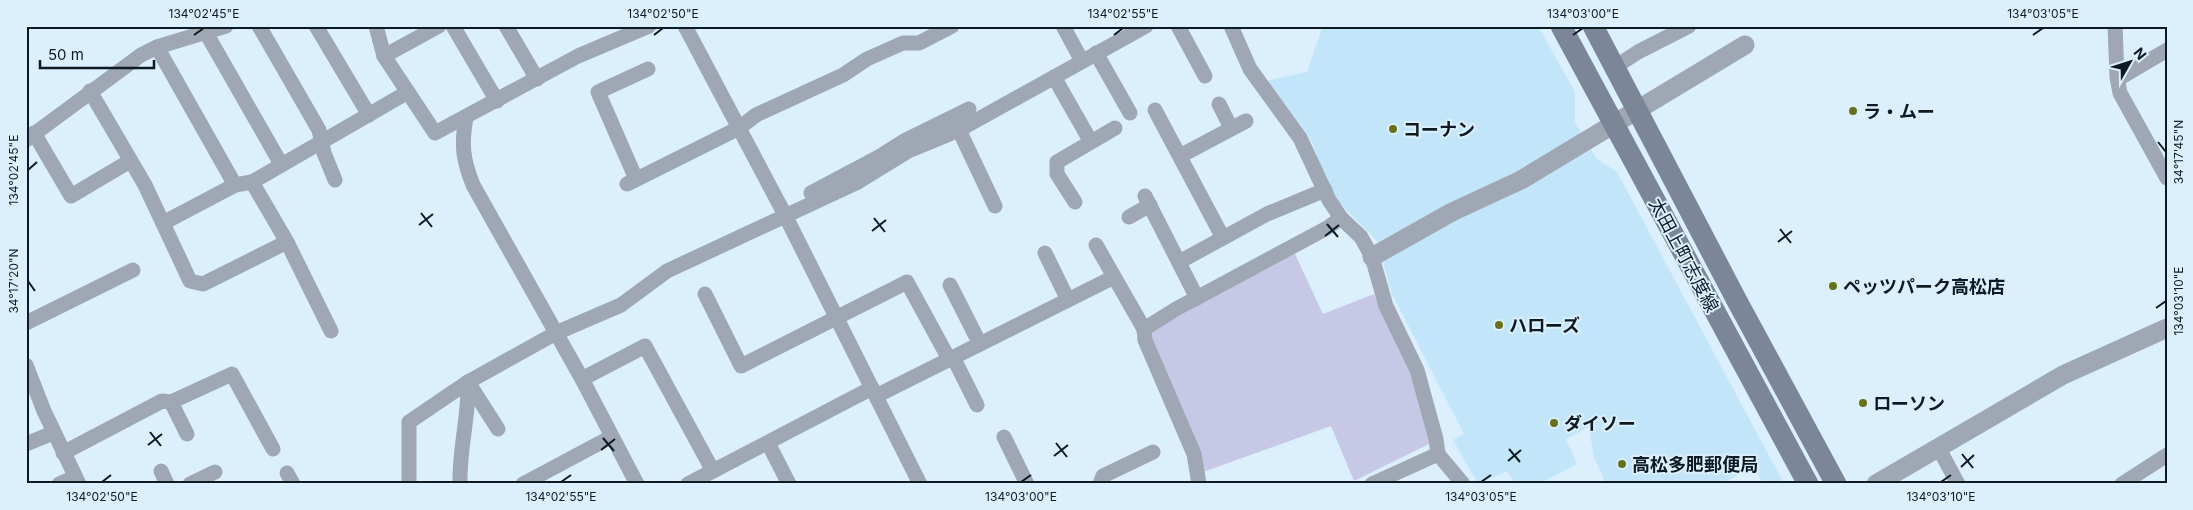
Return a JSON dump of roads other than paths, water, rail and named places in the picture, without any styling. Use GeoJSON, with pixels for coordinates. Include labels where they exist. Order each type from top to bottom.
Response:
{"type":"FeatureCollection","features":[{"type":"Feature","properties":{"kind":"main road","name":"太田上町志度線"},"geometry":{"type":"LineString","coordinates":[[1561,26],[1808,484]]}},
{"type":"Feature","properties":{"kind":"main road","name":"太田上町志度線"},"geometry":{"type":"LineString","coordinates":[[1593,26],[1836,484]]}},
{"type":"Feature","properties":{"kind":"street"},"geometry":{"type":"LineString","coordinates":[[130,161],[71,196],[30,137],[141,55],[157,47],[226,26]]}},
{"type":"Feature","properties":{"kind":"street"},"geometry":{"type":"LineString","coordinates":[[259,26],[319,130],[324,153],[335,180]]}},
{"type":"Feature","properties":{"kind":"street"},"geometry":{"type":"LineString","coordinates":[[316,26],[369,115]]}},
{"type":"Feature","properties":{"kind":"street"},"geometry":{"type":"LineString","coordinates":[[376,26],[384,56],[435,133],[578,56],[649,26]]}},
{"type":"Feature","properties":{"kind":"street"},"geometry":{"type":"LineString","coordinates":[[384,56],[439,26]]}},
{"type":"Feature","properties":{"kind":"street"},"geometry":{"type":"LineString","coordinates":[[453,26],[497,101]]}},
{"type":"Feature","properties":{"kind":"street"},"geometry":{"type":"LineString","coordinates":[[506,26],[537,79]]}},
{"type":"Feature","properties":{"kind":"street"},"geometry":{"type":"LineString","coordinates":[[686,26],[782,210],[920,484]]}},
{"type":"Feature","properties":{"kind":"street"},"geometry":{"type":"LineString","coordinates":[[648,69],[598,92],[632,182],[738,128],[756,115],[843,75],[867,58],[903,43],[919,44],[952,26]]}},
{"type":"Feature","properties":{"kind":"street"},"geometry":{"type":"LineString","coordinates":[[1063,26],[1082,61]]}},
{"type":"Feature","properties":{"kind":"street"},"geometry":{"type":"LineString","coordinates":[[782,210],[856,183],[908,151],[960,130],[1146,26]]}},
{"type":"Feature","properties":{"kind":"street"},"geometry":{"type":"LineString","coordinates":[[1178,26],[1205,76]]}},
{"type":"Feature","properties":{"kind":"street"},"geometry":{"type":"LineString","coordinates":[[1231,26],[1247,64],[1300,138],[1324,190],[1342,218],[1361,238],[1372,257],[1386,306],[1417,370],[1436,439],[1438,454],[1463,484]]}},
{"type":"Feature","properties":{"kind":"street"},"geometry":{"type":"LineString","coordinates":[[1615,67],[1638,52],[1688,26]]}},
{"type":"Feature","properties":{"kind":"street"},"geometry":{"type":"LineString","coordinates":[[2115,26],[2120,93],[2167,178]]}},
{"type":"Feature","properties":{"kind":"street"},"geometry":{"type":"LineString","coordinates":[[206,31],[282,164]]}},
{"type":"Feature","properties":{"kind":"street"},"geometry":{"type":"LineString","coordinates":[[1372,257],[1452,212],[1520,180],[1745,45]]}},
{"type":"Feature","properties":{"kind":"street"},"geometry":{"type":"LineString","coordinates":[[157,47],[234,185]]}},
{"type":"Feature","properties":{"kind":"street"},"geometry":{"type":"LineString","coordinates":[[2118,79],[2167,50]]}},
{"type":"Feature","properties":{"kind":"street"},"geometry":{"type":"LineString","coordinates":[[1096,54],[1130,113]]}},
{"type":"Feature","properties":{"kind":"street"},"geometry":{"type":"LineString","coordinates":[[1054,77],[1091,142]]}},
{"type":"Feature","properties":{"kind":"street"},"geometry":{"type":"LineString","coordinates":[[90,91],[145,185],[190,281],[203,284],[286,242]]}},
{"type":"Feature","properties":{"kind":"street"},"geometry":{"type":"LineString","coordinates":[[163,223],[234,185],[252,182],[408,92]]}},
{"type":"Feature","properties":{"kind":"street"},"geometry":{"type":"LineString","coordinates":[[1219,104],[1232,128]]}},
{"type":"Feature","properties":{"kind":"street"},"geometry":{"type":"LineString","coordinates":[[409,484],[409,422],[468,382],[556,333],[621,305],[667,271],[877,158],[904,141],[969,110]]}},
{"type":"Feature","properties":{"kind":"street"},"geometry":{"type":"LineString","coordinates":[[1155,110],[1223,238]]}},
{"type":"Feature","properties":{"kind":"street"},"geometry":{"type":"LineString","coordinates":[[466,118],[462,141],[464,163],[473,185],[582,379],[637,484]]}},
{"type":"Feature","properties":{"kind":"street"},"geometry":{"type":"LineString","coordinates":[[1180,156],[1246,120]]}},
{"type":"Feature","properties":{"kind":"street"},"geometry":{"type":"LineString","coordinates":[[1075,202],[1057,174],[1057,162],[1115,128]]}},
{"type":"Feature","properties":{"kind":"street"},"geometry":{"type":"LineString","coordinates":[[960,130],[995,206]]}},
{"type":"Feature","properties":{"kind":"street"},"geometry":{"type":"LineString","coordinates":[[252,182],[286,242],[331,331]]}},
{"type":"Feature","properties":{"kind":"street"},"geometry":{"type":"LineString","coordinates":[[1179,262],[1267,214],[1324,190]]}},
{"type":"Feature","properties":{"kind":"street"},"geometry":{"type":"LineString","coordinates":[[1129,217],[1148,201],[1197,298]]}},
{"type":"Feature","properties":{"kind":"street"},"geometry":{"type":"LineString","coordinates":[[1144,328],[1342,218]]}},
{"type":"Feature","properties":{"kind":"street"},"geometry":{"type":"LineString","coordinates":[[1096,244],[1144,328],[1145,340],[1194,454],[1199,484]]}},
{"type":"Feature","properties":{"kind":"street"},"geometry":{"type":"LineString","coordinates":[[1045,253],[1068,300]]}},
{"type":"Feature","properties":{"kind":"street"},"geometry":{"type":"LineString","coordinates":[[26,323],[133,270]]}},
{"type":"Feature","properties":{"kind":"street"},"geometry":{"type":"LineString","coordinates":[[688,484],[768,443],[874,392],[951,358],[1114,277]]}},
{"type":"Feature","properties":{"kind":"street"},"geometry":{"type":"LineString","coordinates":[[705,294],[741,366],[908,282],[977,405]]}},
{"type":"Feature","properties":{"kind":"street"},"geometry":{"type":"LineString","coordinates":[[950,285],[980,344]]}},
{"type":"Feature","properties":{"kind":"street"},"geometry":{"type":"LineString","coordinates":[[1876,484],[2063,374],[2167,328]]}},
{"type":"Feature","properties":{"kind":"street"},"geometry":{"type":"LineString","coordinates":[[582,379],[645,346],[713,471]]}},
{"type":"Feature","properties":{"kind":"street"},"geometry":{"type":"LineString","coordinates":[[26,365],[54,433],[77,481],[59,484]]}},
{"type":"Feature","properties":{"kind":"street"},"geometry":{"type":"LineString","coordinates":[[63,453],[162,401],[171,402],[232,374],[273,449]]}},
{"type":"Feature","properties":{"kind":"street"},"geometry":{"type":"LineString","coordinates":[[468,382],[498,429]]}},
{"type":"Feature","properties":{"kind":"street"},"geometry":{"type":"LineString","coordinates":[[460,484],[459,459],[468,404],[468,382]]}},
{"type":"Feature","properties":{"kind":"street"},"geometry":{"type":"LineString","coordinates":[[171,402],[187,434]]}},
{"type":"Feature","properties":{"kind":"street"},"geometry":{"type":"LineString","coordinates":[[26,444],[54,433]]}},
{"type":"Feature","properties":{"kind":"street"},"geometry":{"type":"LineString","coordinates":[[523,484],[611,437]]}},
{"type":"Feature","properties":{"kind":"street"},"geometry":{"type":"LineString","coordinates":[[1004,437],[1027,484]]}},
{"type":"Feature","properties":{"kind":"street"},"geometry":{"type":"LineString","coordinates":[[768,443],[789,484]]}},
{"type":"Feature","properties":{"kind":"street"},"geometry":{"type":"LineString","coordinates":[[1938,447],[1958,484]]}},
{"type":"Feature","properties":{"kind":"street"},"geometry":{"type":"LineString","coordinates":[[1100,484],[1103,476],[1153,452]]}},
{"type":"Feature","properties":{"kind":"street"},"geometry":{"type":"LineString","coordinates":[[1372,484],[1438,454]]}},
{"type":"Feature","properties":{"kind":"street"},"geometry":{"type":"LineString","coordinates":[[2122,484],[2167,455]]}},
{"type":"Feature","properties":{"kind":"street"},"geometry":{"type":"LineString","coordinates":[[190,484],[215,472]]}},
{"type":"Feature","properties":{"kind":"place","name":"ラ・ムー"},"geometry":{"type":"Point","coordinates":[1853,111]}},
{"type":"Feature","properties":{"kind":"place","name":"コーナン"},"geometry":{"type":"Point","coordinates":[1393,129]}},
{"type":"Feature","properties":{"kind":"place","name":"ペッツパーク高松店"},"geometry":{"type":"Point","coordinates":[1833,286]}},
{"type":"Feature","properties":{"kind":"place","name":"ハローズ"},"geometry":{"type":"Point","coordinates":[1499,325]}},
{"type":"Feature","properties":{"kind":"place","name":"ローソン"},"geometry":{"type":"Point","coordinates":[1863,403]}},
{"type":"Feature","properties":{"kind":"place","name":"ダイソー"},"geometry":{"type":"Point","coordinates":[1554,423]}},
{"type":"Feature","properties":{"kind":"place","name":"高松多肥郵便局"},"geometry":{"type":"Point","coordinates":[1622,464]}}]}
